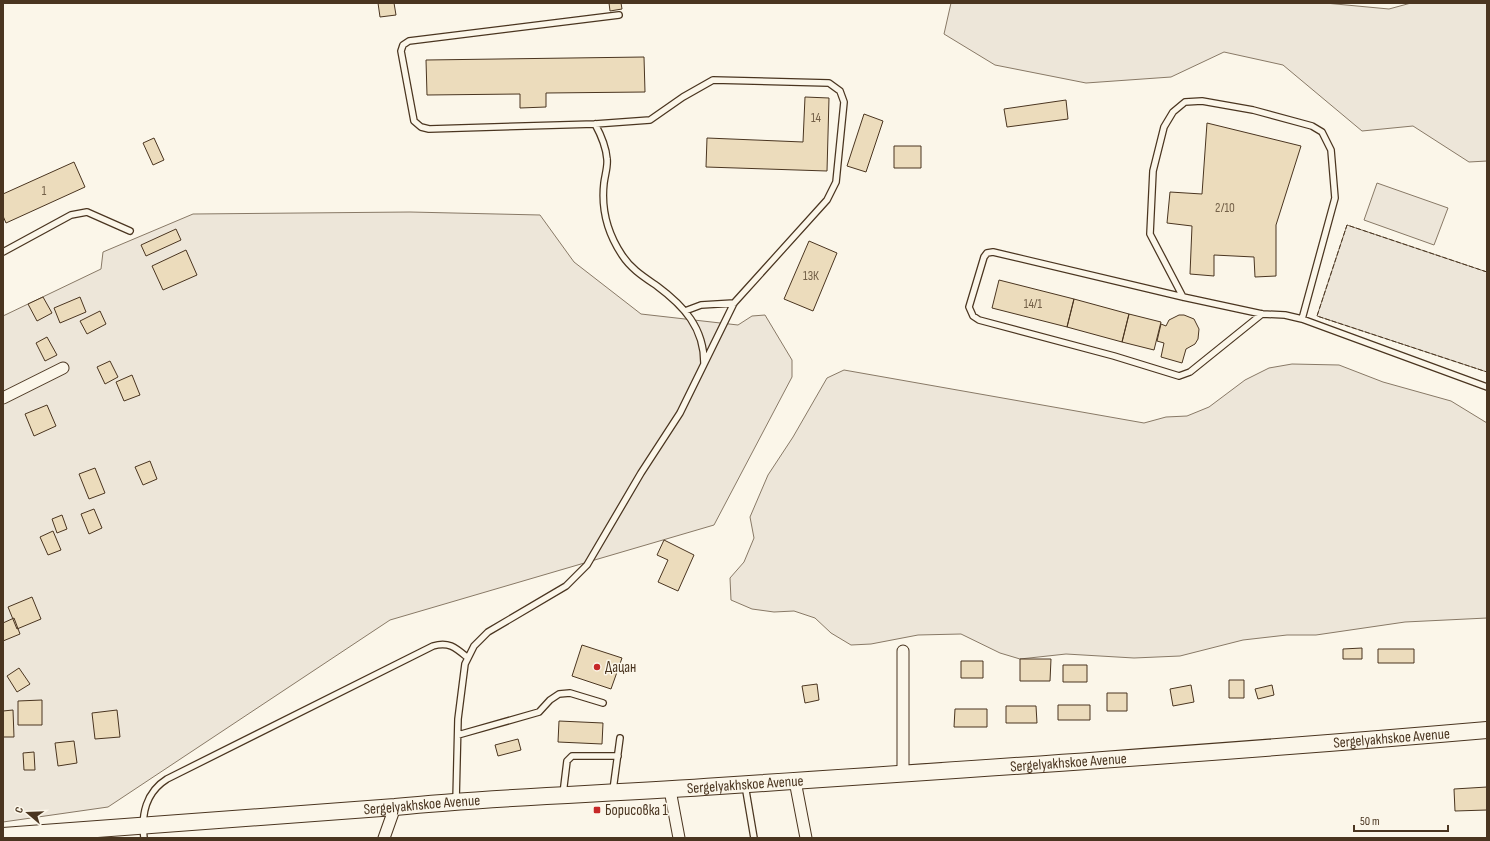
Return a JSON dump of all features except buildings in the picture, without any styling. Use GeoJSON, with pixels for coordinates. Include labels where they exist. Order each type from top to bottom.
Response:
{"type":"FeatureCollection","features":[{"type":"Feature","properties":{"kind":"main road","name":"Sergelyakhskoe Avenue"},"geometry":{"type":"LineString","coordinates":[[3,836],[143,832],[456,801],[670,790],[903,774],[1269,748],[1487,730]]}},
{"type":"Feature","properties":{"kind":"street"},"geometry":{"type":"LineString","coordinates":[[3,398],[63,368]]}},
{"type":"Feature","properties":{"kind":"street"},"geometry":{"type":"LineString","coordinates":[[903,651],[903,774]]}},
{"type":"Feature","properties":{"kind":"street"},"geometry":{"type":"LineString","coordinates":[[795,781],[806,838]]}},
{"type":"Feature","properties":{"kind":"street"},"geometry":{"type":"LineString","coordinates":[[670,790],[679,838]]}},
{"type":"Feature","properties":{"kind":"street"},"geometry":{"type":"LineString","coordinates":[[384,838],[395,807]]}},
{"type":"Feature","properties":{"kind":"lane"},"geometry":{"type":"LineString","coordinates":[[456,801],[458,735],[465,664],[474,646],[488,632],[566,586],[587,566],[641,473],[680,413],[734,303],[827,200],[836,182],[844,102],[840,91],[829,83],[712,80],[683,97],[650,120],[595,124],[429,129],[421,127],[414,121],[401,51],[403,45],[409,42],[619,15]]}},
{"type":"Feature","properties":{"kind":"lane"},"geometry":{"type":"LineString","coordinates":[[1183,298],[1150,234],[1153,171],[1164,127],[1173,112],[1185,102],[1202,101],[1253,110],[1312,126],[1322,132],[1331,150],[1335,198],[1302,319]]}},
{"type":"Feature","properties":{"kind":"lane"},"geometry":{"type":"LineString","coordinates":[[595,124],[604,141],[607,160],[604,184],[604,211],[610,232],[623,256],[638,273],[672,298],[685,310],[694,322],[702,340],[704,365]]}},
{"type":"Feature","properties":{"kind":"lane"},"geometry":{"type":"LineString","coordinates":[[3,252],[71,215],[86,212],[130,232]]}},
{"type":"Feature","properties":{"kind":"lane"},"geometry":{"type":"LineString","coordinates":[[1262,314],[1190,372],[1179,376],[1114,356],[979,320],[973,316],[970,307],[984,257],[987,253],[993,252],[1183,298],[1262,314],[1286,315],[1302,319],[1487,387]]}},
{"type":"Feature","properties":{"kind":"lane"},"geometry":{"type":"LineString","coordinates":[[685,310],[702,305],[734,303]]}},
{"type":"Feature","properties":{"kind":"lane"},"geometry":{"type":"LineString","coordinates":[[143,832],[144,812],[149,799],[160,784],[167,779],[433,646],[442,643],[450,644],[468,658]]}},
{"type":"Feature","properties":{"kind":"lane"},"geometry":{"type":"LineString","coordinates":[[458,735],[539,712],[550,700],[559,694],[570,693],[603,703]]}},
{"type":"Feature","properties":{"kind":"lane"},"geometry":{"type":"LineString","coordinates":[[613,793],[620,738]]}},
{"type":"Feature","properties":{"kind":"lane"},"geometry":{"type":"LineString","coordinates":[[563,795],[567,761],[572,756],[618,756]]}},
{"type":"Feature","properties":{"kind":"lane"},"geometry":{"type":"LineString","coordinates":[[745,784],[754,838]]}},
{"type":"Feature","properties":{"kind":"shaded area"},"geometry":{"type":"Polygon","coordinates":[[[951,3],[1325,3],[1389,9],[1411,3],[1487,3],[1487,161],[1469,162],[1413,126],[1362,131],[1283,65],[1224,52],[1171,77],[1086,83],[995,65],[944,34],[951,3]]]}},
{"type":"Feature","properties":{"kind":"shaded area"},"geometry":{"type":"Polygon","coordinates":[[[1377,183],[1448,208],[1434,245],[1364,220],[1377,183]]]}},
{"type":"Feature","properties":{"kind":"shaded area"},"geometry":{"type":"Polygon","coordinates":[[[410,212],[540,215],[574,262],[641,314],[738,325],[752,316],[765,315],[792,360],[792,377],[714,525],[390,620],[108,807],[3,822],[3,316],[101,269],[103,252],[193,214],[410,212]]]}},
{"type":"Feature","properties":{"kind":"shaded area"},"geometry":{"type":"Polygon","coordinates":[[[1347,225],[1487,272],[1487,372],[1317,316],[1347,225]]]}},
{"type":"Feature","properties":{"kind":"shaded area"},"geometry":{"type":"Polygon","coordinates":[[[1292,364],[1339,365],[1383,382],[1451,401],[1487,423],[1487,618],[1405,622],[1316,635],[1287,635],[1243,640],[1180,656],[1134,658],[1066,654],[1020,659],[1000,653],[961,634],[918,635],[871,644],[851,645],[831,633],[815,618],[794,611],[774,612],[752,609],[731,600],[730,578],[744,562],[754,538],[750,517],[768,475],[793,437],[827,378],[844,370],[1144,423],[1166,417],[1187,416],[1209,407],[1245,380],[1269,368],[1292,364]]]}},
{"type":"Feature","properties":{"kind":"fence"},"geometry":{"type":"LineString","coordinates":[[1487,272],[1347,225],[1317,316],[1487,372]]}},
{"type":"Feature","properties":{"kind":"place","name":"Дацан"},"geometry":{"type":"Point","coordinates":[597,667]}},
{"type":"Feature","properties":{"kind":"place","name":"Борисовка 1"},"geometry":{"type":"Point","coordinates":[597,810]}}]}
